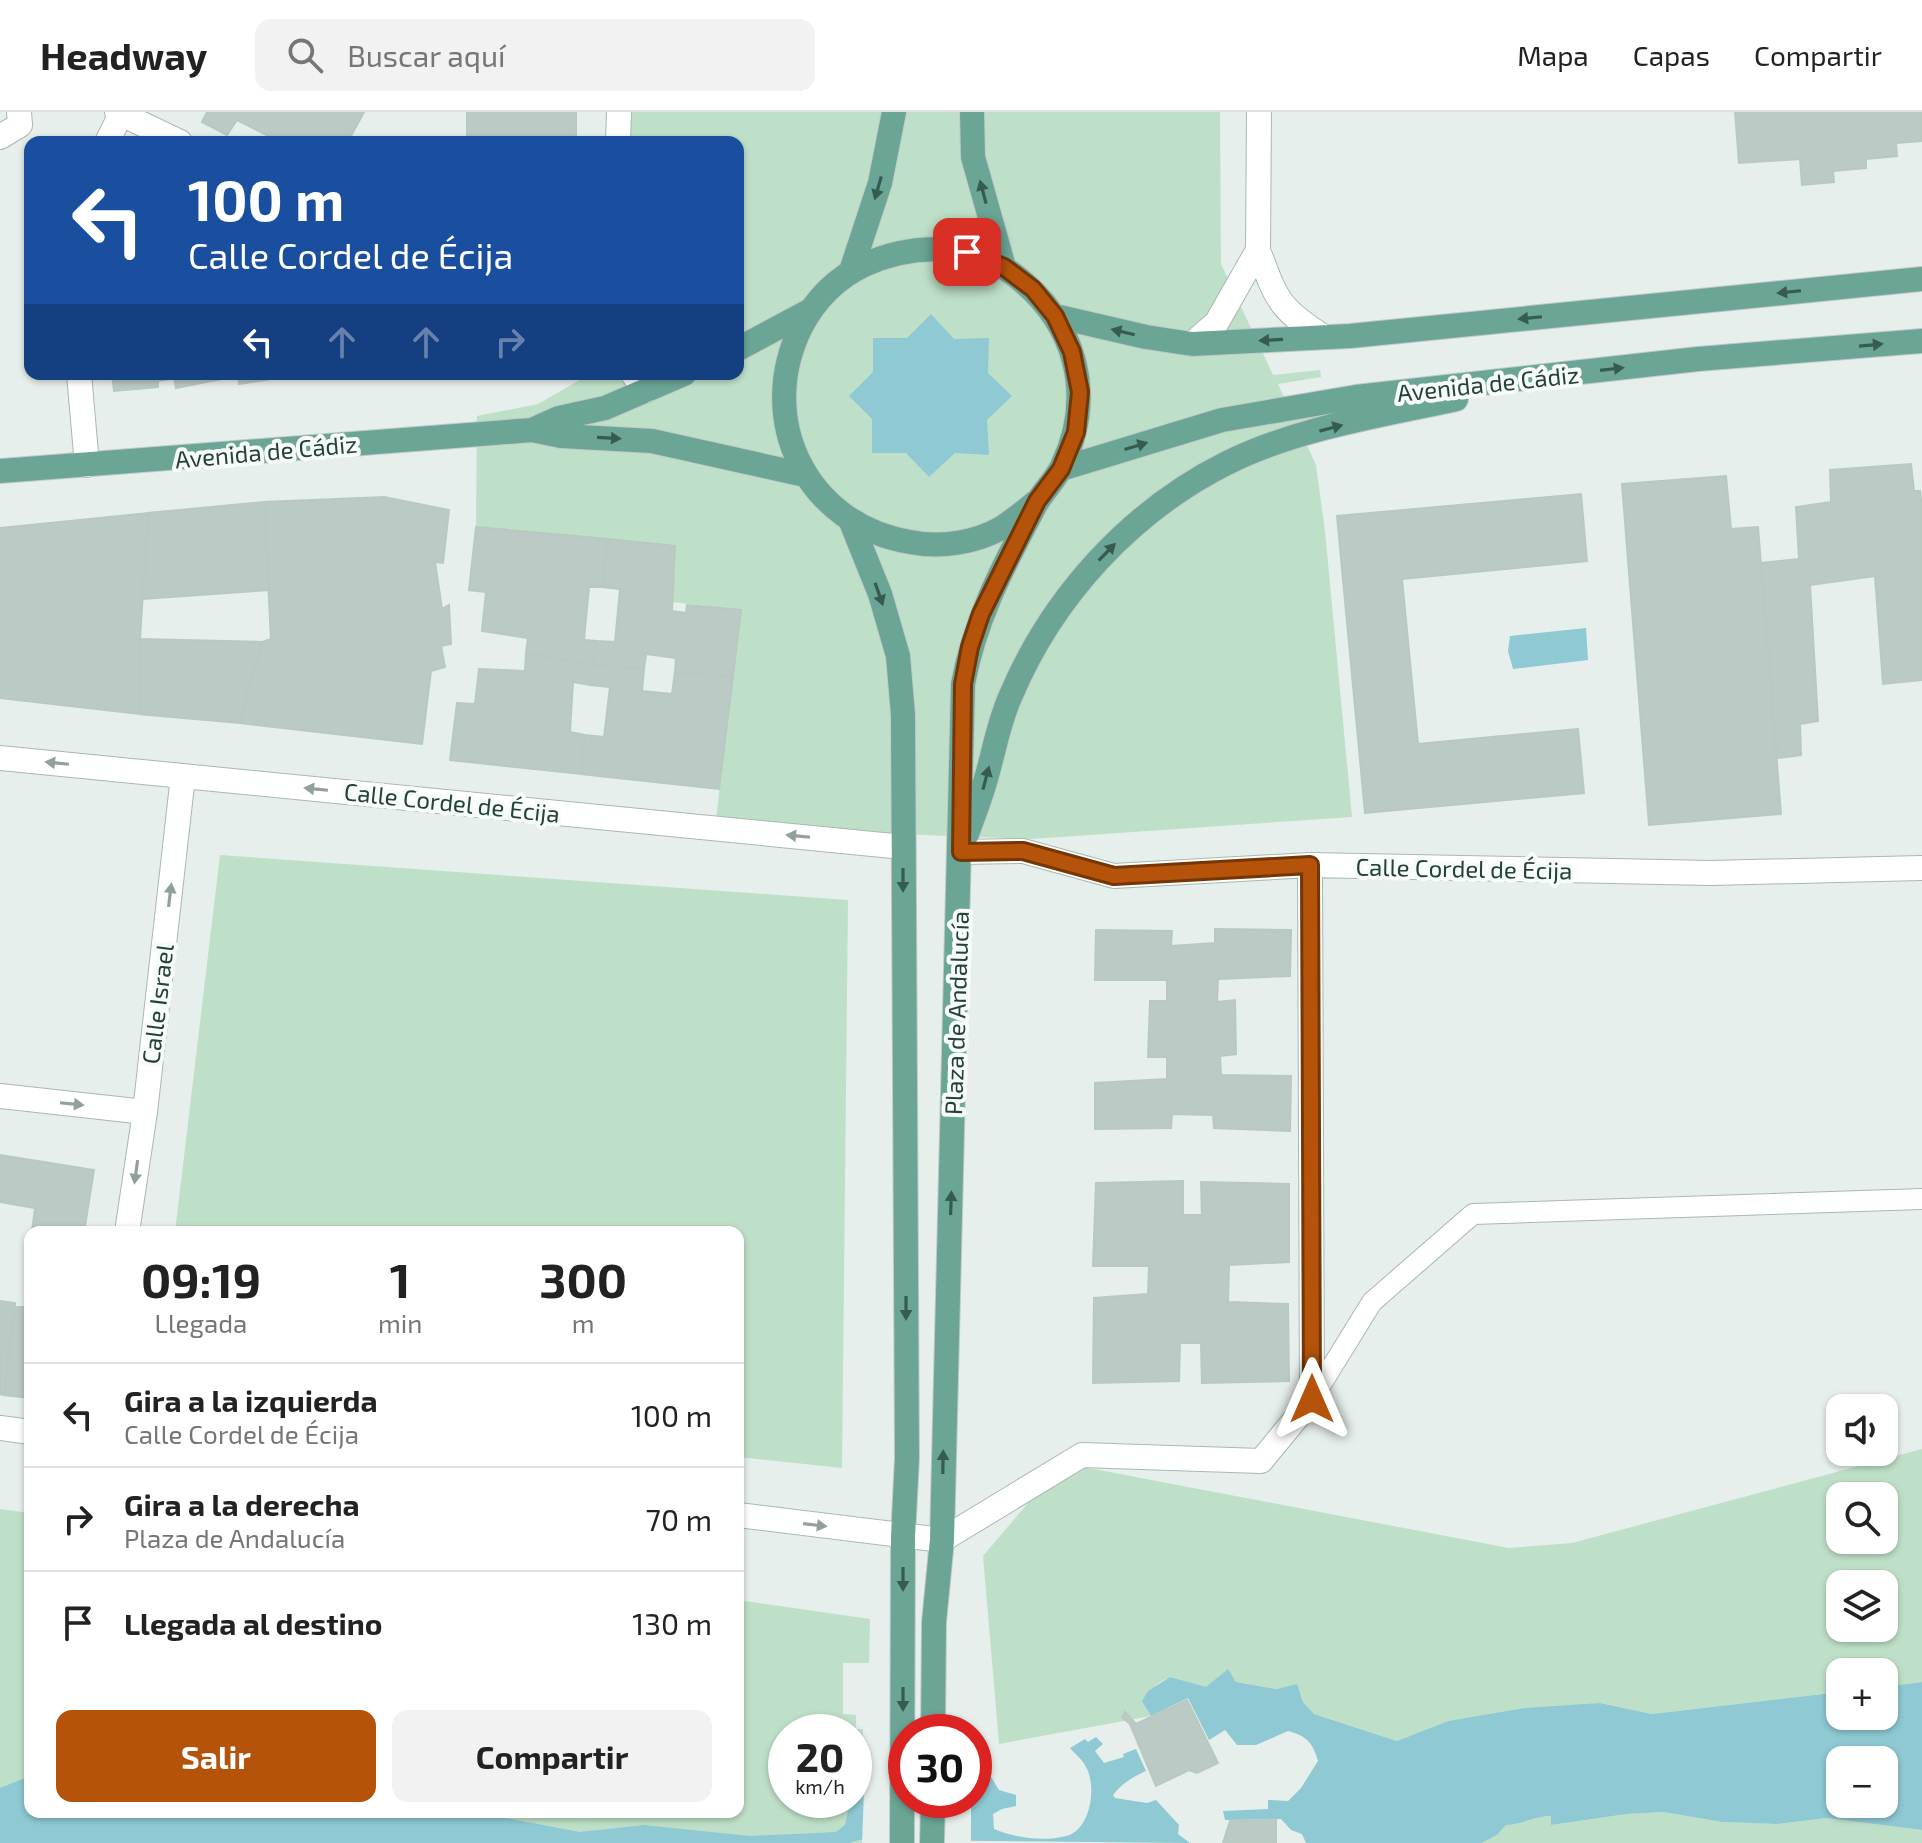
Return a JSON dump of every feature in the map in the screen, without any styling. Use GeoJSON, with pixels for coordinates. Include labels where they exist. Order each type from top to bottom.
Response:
{"type":"FeatureCollection","features":[{"type":"Feature","properties":{"kind":"main road"},"geometry":{"type":"LineString","coordinates":[[851,271],[880,183],[894,112]]}},
{"type":"Feature","properties":{"kind":"main road"},"geometry":{"type":"LineString","coordinates":[[972,112],[973,157],[1004,267]]}},
{"type":"Feature","properties":{"kind":"main road","name":"Plaza de Andalucía"},"geometry":{"type":"LineString","coordinates":[[933,1714],[934,1622],[942,1540],[963,684],[970,647],[981,614],[1037,501],[1061,469],[1076,432],[1080,392],[1072,352],[1055,316],[1033,289],[1004,267],[967,252],[927,248],[888,254],[851,271],[828,289],[809,311],[790,350],[783,392],[788,435],[805,475],[825,501],[851,522],[888,539],[928,545],[967,541],[1001,528],[1037,501]]}},
{"type":"Feature","properties":{"kind":"main road"},"geometry":{"type":"LineString","coordinates":[[1055,316],[1192,344],[1324,337],[1922,279]]}},
{"type":"Feature","properties":{"kind":"main road"},"geometry":{"type":"LineString","coordinates":[[744,346],[809,311]]}},
{"type":"Feature","properties":{"kind":"main road","name":"Avenida de Cádiz"},"geometry":{"type":"LineString","coordinates":[[1061,469],[1222,420],[1356,397],[1698,359],[1922,341]]}},
{"type":"Feature","properties":{"kind":"main road"},"geometry":{"type":"LineString","coordinates":[[961,852],[985,783],[996,736],[1011,695],[1037,644],[1104,553],[1142,518],[1185,487],[1229,462],[1285,441],[1559,376]]}},
{"type":"Feature","properties":{"kind":"main road","name":"Avenida de Cádiz"},"geometry":{"type":"LineString","coordinates":[[532,430],[559,418],[605,408],[640,382]]}},
{"type":"Feature","properties":{"kind":"main road","name":"Avenida de Cádiz"},"geometry":{"type":"LineString","coordinates":[[0,471],[532,430],[561,436],[652,441],[805,475]]}},
{"type":"Feature","properties":{"kind":"main road","name":"Plaza de Andalucía"},"geometry":{"type":"LineString","coordinates":[[851,522],[880,594],[898,656],[903,715],[907,1458],[903,1537],[902,1843]]}},
{"type":"Feature","properties":{"kind":"main road"},"geometry":{"type":"LineString","coordinates":[[932,1843],[933,1818]]}},
{"type":"Feature","properties":{"kind":"street"},"geometry":{"type":"LineString","coordinates":[[0,137],[20,125],[19,112]]}},
{"type":"Feature","properties":{"kind":"street"},"geometry":{"type":"LineString","coordinates":[[618,136],[619,112]]}},
{"type":"Feature","properties":{"kind":"street"},"geometry":{"type":"LineString","coordinates":[[1259,112],[1258,250],[1276,298],[1296,320],[1324,337]]}},
{"type":"Feature","properties":{"kind":"street"},"geometry":{"type":"LineString","coordinates":[[109,136],[119,113],[167,136]]}},
{"type":"Feature","properties":{"kind":"street"},"geometry":{"type":"LineString","coordinates":[[1192,344],[1217,322],[1258,250]]}},
{"type":"Feature","properties":{"kind":"street"},"geometry":{"type":"LineString","coordinates":[[80,380],[87,465]]}},
{"type":"Feature","properties":{"kind":"street","name":"Calle Cordel de Écija"},"geometry":{"type":"LineString","coordinates":[[0,758],[903,847]]}},
{"type":"Feature","properties":{"kind":"street","name":"Calle Israel"},"geometry":{"type":"LineString","coordinates":[[128,1226],[145,1112],[183,776]]}},
{"type":"Feature","properties":{"kind":"street","name":"Calle Cordel de Écija"},"geometry":{"type":"LineString","coordinates":[[961,852],[1023,851],[1114,876],[1310,865],[1711,873],[1922,868]]}},
{"type":"Feature","properties":{"kind":"street"},"geometry":{"type":"LineString","coordinates":[[744,1516],[942,1540],[1082,1455],[1261,1461],[1312,1399],[1310,865]]}},
{"type":"Feature","properties":{"kind":"street"},"geometry":{"type":"LineString","coordinates":[[0,1096],[145,1112]]}},
{"type":"Feature","properties":{"kind":"street"},"geometry":{"type":"LineString","coordinates":[[0,1428],[24,1431]]}},
{"type":"Feature","properties":{"kind":"lane"},"geometry":{"type":"LineString","coordinates":[[1312,1399],[1372,1302],[1473,1214],[1922,1199]]}},
{"type":"Feature","properties":{"kind":"green space"},"geometry":{"type":"Polygon","coordinates":[[[628,112],[1220,112],[1221,264],[1273,375],[1320,370],[1321,377],[1278,384],[1294,419],[1328,415],[1328,419],[1298,426],[1316,465],[1352,817],[1031,839],[843,832],[716,820],[740,610],[672,602],[675,546],[476,527],[477,416],[538,404],[580,380],[744,380],[744,136],[627,136],[628,112]]]}},
{"type":"Feature","properties":{"kind":"green space"},"geometry":{"type":"Polygon","coordinates":[[[220,855],[848,900],[842,1468],[744,1458],[744,1226],[176,1226],[220,855]]]}},
{"type":"Feature","properties":{"kind":"green space"},"geometry":{"type":"Polygon","coordinates":[[[1922,1449],[1922,1682],[1898,1685],[1898,1658],[1826,1658],[1826,1694],[1652,1714],[1600,1703],[1448,1721],[1397,1741],[1314,1714],[1303,1702],[1297,1685],[1277,1689],[1236,1682],[1228,1670],[1206,1688],[1170,1677],[1162,1681],[1151,1689],[1143,1701],[1151,1716],[999,1744],[983,1556],[1062,1463],[1509,1548],[1572,1543],[1859,1466],[1898,1466],[1898,1455],[1922,1449]]]}},
{"type":"Feature","properties":{"kind":"green space"},"geometry":{"type":"Polygon","coordinates":[[[0,1509],[24,1512],[24,1818],[744,1818],[744,1601],[870,1619],[869,1663],[843,1663],[843,1714],[768,1714],[768,1818],[864,1818],[864,1843],[0,1843],[0,1509]]]}},
{"type":"Feature","properties":{"kind":"green space"},"geometry":{"type":"Polygon","coordinates":[[[1663,1812],[1722,1822],[1777,1824],[1827,1818],[1922,1830],[1922,1843],[1482,1843],[1497,1835],[1506,1825],[1545,1816],[1551,1816],[1551,1825],[1663,1812]]]}},
{"type":"Feature","properties":{"kind":"water"},"geometry":{"type":"Polygon","coordinates":[[[931,314],[954,339],[989,338],[988,373],[1012,396],[987,420],[989,455],[955,453],[929,477],[906,453],[872,453],[872,419],[849,396],[873,372],[873,338],[907,338],[931,314]]]}},
{"type":"Feature","properties":{"kind":"water"},"geometry":{"type":"Polygon","coordinates":[[[1586,628],[1588,660],[1513,669],[1508,651],[1510,636],[1586,628]]]}},
{"type":"Feature","properties":{"kind":"water"},"geometry":{"type":"Polygon","coordinates":[[[1228,1669],[1236,1682],[1277,1689],[1297,1684],[1303,1702],[1314,1714],[1397,1741],[1448,1721],[1525,1708],[1600,1703],[1652,1714],[1826,1694],[1826,1730],[1898,1730],[1898,1685],[1922,1682],[1922,1830],[1827,1818],[1777,1824],[1722,1822],[1663,1812],[1551,1825],[1551,1816],[1545,1816],[1506,1825],[1497,1835],[1482,1843],[1306,1843],[1302,1834],[1291,1830],[1281,1819],[1225,1820],[1223,1811],[1268,1809],[1268,1800],[1288,1801],[1301,1788],[1318,1761],[1308,1741],[1288,1731],[1256,1745],[1237,1745],[1225,1730],[1209,1740],[1188,1698],[1151,1716],[1142,1701],[1148,1691],[1170,1677],[1206,1687],[1228,1669]]]}},
{"type":"Feature","properties":{"kind":"water"},"geometry":{"type":"Polygon","coordinates":[[[1096,1737],[1103,1744],[1095,1751],[1104,1763],[1124,1757],[1123,1754],[1136,1749],[1146,1771],[1132,1778],[1113,1795],[1115,1798],[1147,1803],[1156,1800],[1179,1825],[1178,1834],[1190,1843],[859,1840],[849,1843],[0,1843],[0,1788],[24,1778],[24,1818],[505,1818],[580,1832],[644,1825],[750,1836],[836,1832],[845,1825],[846,1818],[872,1818],[872,1796],[888,1798],[888,1818],[992,1818],[992,1779],[999,1790],[1016,1795],[1016,1806],[993,1814],[994,1829],[1020,1837],[1048,1839],[1074,1832],[1086,1817],[1091,1796],[1089,1775],[1083,1762],[1070,1748],[1085,1739],[1088,1742],[1096,1737]]]}},
{"type":"Feature","properties":{"kind":"pier"},"geometry":{"type":"Polygon","coordinates":[[[888,1786],[888,1818],[971,1818],[971,1843],[862,1843],[863,1818],[872,1818],[872,1789],[888,1786]]]}},
{"type":"Feature","properties":{"kind":"building"},"geometry":{"type":"Polygon","coordinates":[[[207,112],[364,112],[351,136],[268,136],[237,120],[227,135],[202,122],[207,112]]]}},
{"type":"Feature","properties":{"kind":"building"},"geometry":{"type":"Polygon","coordinates":[[[467,112],[576,112],[576,136],[467,136],[467,112]]]}},
{"type":"Feature","properties":{"kind":"building"},"geometry":{"type":"Polygon","coordinates":[[[1735,112],[1922,112],[1922,141],[1896,143],[1897,156],[1866,159],[1866,168],[1833,171],[1834,182],[1802,185],[1800,159],[1739,163],[1735,112]]]}},
{"type":"Feature","properties":{"kind":"building"},"geometry":{"type":"Polygon","coordinates":[[[113,380],[163,380],[158,381],[158,387],[114,391],[113,380]]]}},
{"type":"Feature","properties":{"kind":"building"},"geometry":{"type":"Polygon","coordinates":[[[174,380],[217,380],[176,388],[174,380]]]}},
{"type":"Feature","properties":{"kind":"building"},"geometry":{"type":"Polygon","coordinates":[[[239,380],[264,380],[239,384],[239,380]]]}},
{"type":"Feature","properties":{"kind":"building"},"geometry":{"type":"Polygon","coordinates":[[[1911,464],[1914,491],[1920,491],[1922,509],[1922,680],[1883,684],[1875,576],[1810,585],[1818,721],[1800,724],[1801,755],[1777,758],[1761,563],[1799,559],[1796,507],[1831,502],[1830,470],[1911,464]]]}},
{"type":"Feature","properties":{"kind":"building"},"geometry":{"type":"Polygon","coordinates":[[[1726,476],[1731,529],[1758,527],[1781,814],[1649,825],[1622,484],[1726,476]]]}},
{"type":"Feature","properties":{"kind":"building"},"geometry":{"type":"Polygon","coordinates":[[[1581,494],[1587,561],[1402,579],[1418,744],[1578,729],[1584,793],[1365,813],[1337,516],[1581,494]]]}},
{"type":"Feature","properties":{"kind":"building"},"geometry":{"type":"Polygon","coordinates":[[[384,497],[449,510],[443,563],[435,562],[442,609],[449,605],[451,644],[441,646],[445,667],[431,671],[422,744],[239,723],[262,642],[271,639],[264,502],[384,497]]]}},
{"type":"Feature","properties":{"kind":"building"},"geometry":{"type":"Polygon","coordinates":[[[264,502],[269,590],[143,599],[148,513],[264,502]]]}},
{"type":"Feature","properties":{"kind":"building"},"geometry":{"type":"Polygon","coordinates":[[[148,513],[139,714],[0,698],[0,528],[148,513]]]}},
{"type":"Feature","properties":{"kind":"building"},"geometry":{"type":"Polygon","coordinates":[[[476,527],[608,539],[602,587],[589,587],[584,640],[596,641],[593,665],[526,653],[528,638],[482,631],[486,592],[469,590],[476,527]]]}},
{"type":"Feature","properties":{"kind":"building"},"geometry":{"type":"Polygon","coordinates":[[[608,539],[675,546],[672,611],[686,613],[687,605],[741,610],[733,676],[675,672],[676,658],[646,654],[644,669],[593,665],[596,641],[615,642],[620,589],[602,587],[608,539]]]}},
{"type":"Feature","properties":{"kind":"building"},"geometry":{"type":"Polygon","coordinates":[[[140,639],[262,642],[239,723],[139,714],[140,639]]]}},
{"type":"Feature","properties":{"kind":"building"},"geometry":{"type":"Polygon","coordinates":[[[526,653],[593,665],[591,685],[573,682],[570,732],[585,735],[581,774],[450,760],[457,703],[475,704],[479,669],[525,671],[526,653]]]}},
{"type":"Feature","properties":{"kind":"building"},"geometry":{"type":"Polygon","coordinates":[[[593,665],[644,669],[642,691],[672,694],[675,672],[733,676],[719,789],[581,774],[585,735],[604,737],[610,687],[591,685],[593,665]]]}},
{"type":"Feature","properties":{"kind":"building"},"geometry":{"type":"Polygon","coordinates":[[[1215,929],[1291,930],[1290,976],[1218,979],[1217,1002],[1235,1000],[1236,1054],[1220,1056],[1221,1075],[1291,1076],[1290,1131],[1214,1128],[1213,1115],[1172,1114],[1171,1128],[1095,1129],[1095,1083],[1167,1079],[1167,1057],[1148,1057],[1150,1001],[1167,1001],[1167,980],[1095,980],[1096,930],[1172,931],[1171,946],[1215,943],[1215,929]]]}},
{"type":"Feature","properties":{"kind":"building"},"geometry":{"type":"Polygon","coordinates":[[[0,1155],[94,1170],[85,1226],[33,1226],[35,1208],[0,1202],[0,1155]]]}},
{"type":"Feature","properties":{"kind":"building"},"geometry":{"type":"Polygon","coordinates":[[[1183,1181],[1183,1215],[1202,1215],[1201,1182],[1289,1184],[1289,1262],[1229,1265],[1228,1302],[1288,1304],[1289,1381],[1202,1383],[1201,1343],[1180,1343],[1179,1381],[1093,1383],[1094,1298],[1148,1294],[1149,1266],[1093,1266],[1096,1183],[1183,1181]]]}},
{"type":"Feature","properties":{"kind":"building"},"geometry":{"type":"Polygon","coordinates":[[[0,1301],[15,1303],[4,1395],[0,1394],[0,1301]]]}},
{"type":"Feature","properties":{"kind":"building"},"geometry":{"type":"Polygon","coordinates":[[[14,1307],[24,1307],[24,1397],[4,1395],[14,1307]]]}},
{"type":"Feature","properties":{"kind":"building"},"geometry":{"type":"Polygon","coordinates":[[[1187,1700],[1218,1763],[1197,1773],[1189,1770],[1156,1786],[1130,1724],[1122,1717],[1125,1712],[1136,1724],[1187,1700]]]}},
{"type":"Feature","properties":{"kind":"building"},"geometry":{"type":"Polygon","coordinates":[[[1276,1820],[1276,1843],[1223,1843],[1230,1821],[1276,1820]]]}},
{"type":"Feature","properties":{"kind":"route"},"geometry":{"type":"LineString","coordinates":[[967,252],[1004,267],[1033,289],[1055,316],[1072,352],[1080,392],[1076,432],[1061,469],[1037,501],[981,614],[970,647],[963,684],[961,852],[1023,851],[1114,876],[1310,865],[1312,1399]]}}]}
